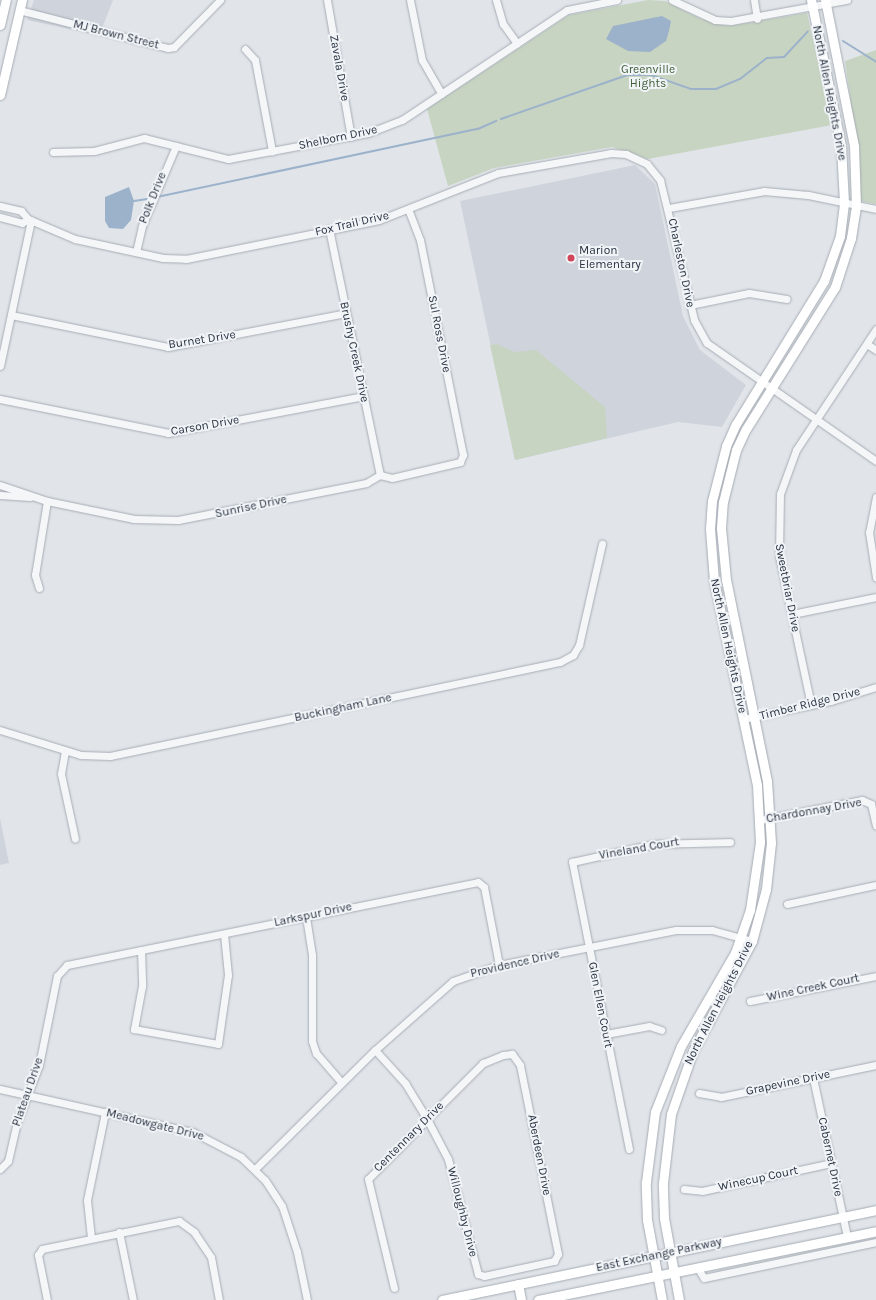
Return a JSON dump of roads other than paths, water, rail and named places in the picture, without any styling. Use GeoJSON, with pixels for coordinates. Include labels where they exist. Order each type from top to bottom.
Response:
{"type":"FeatureCollection","features":[{"type":"Feature","properties":{"kind":"main road"},"geometry":{"type":"LineString","coordinates":[[0,95],[22,0]]}},
{"type":"Feature","properties":{"kind":"main road","name":"North Allen Heights Drive"},"geometry":{"type":"LineString","coordinates":[[679,1300],[670,1253],[663,1182],[671,1114],[693,1051],[752,941],[766,889],[771,818],[754,717],[726,580],[721,528],[728,477],[736,450],[770,390],[835,287],[852,238],[856,206],[854,146],[826,2]]}},
{"type":"Feature","properties":{"kind":"main road"},"geometry":{"type":"LineString","coordinates":[[0,25],[5,3],[19,10]]}},
{"type":"Feature","properties":{"kind":"main road","name":"North Allen Heights Drive"},"geometry":{"type":"LineString","coordinates":[[662,1300],[654,1256],[646,1182],[655,1112],[681,1046],[724,976],[742,936],[755,887],[760,820],[743,719],[714,581],[710,529],[717,475],[726,446],[760,383],[824,282],[840,236],[844,203],[841,146],[812,4]]}},
{"type":"Feature","properties":{"kind":"main road","name":"East Exchange Parkway"},"geometry":{"type":"LineString","coordinates":[[442,1300],[484,1296],[518,1284],[876,1210]]}},
{"type":"Feature","properties":{"kind":"main road","name":"East Exchange Parkway"},"geometry":{"type":"LineString","coordinates":[[538,1300],[876,1231]]}},
{"type":"Feature","properties":{"kind":"main road"},"geometry":{"type":"LineString","coordinates":[[518,1284],[521,1300]]}},
{"type":"Feature","properties":{"kind":"street","name":"MJ Brown Street"},"geometry":{"type":"LineString","coordinates":[[19,10],[168,48],[174,47],[220,0]]}},
{"type":"Feature","properties":{"kind":"street","name":"Zavala Drive"},"geometry":{"type":"LineString","coordinates":[[327,0],[351,137]]}},
{"type":"Feature","properties":{"kind":"street"},"geometry":{"type":"LineString","coordinates":[[410,0],[422,60],[442,94]]}},
{"type":"Feature","properties":{"kind":"street"},"geometry":{"type":"LineString","coordinates":[[496,0],[503,24],[517,42]]}},
{"type":"Feature","properties":{"kind":"street","name":"Shelborn Drive"},"geometry":{"type":"LineString","coordinates":[[53,152],[94,151],[144,138],[228,159],[351,137],[398,122],[567,10],[617,0]]}},
{"type":"Feature","properties":{"kind":"street"},"geometry":{"type":"LineString","coordinates":[[672,0],[715,20],[757,19],[812,4],[847,0]]}},
{"type":"Feature","properties":{"kind":"street"},"geometry":{"type":"LineString","coordinates":[[754,0],[757,19]]}},
{"type":"Feature","properties":{"kind":"street"},"geometry":{"type":"LineString","coordinates":[[245,48],[255,60],[272,151]]}},
{"type":"Feature","properties":{"kind":"street","name":"Polk Drive"},"geometry":{"type":"LineString","coordinates":[[136,252],[148,211],[176,146]]}},
{"type":"Feature","properties":{"kind":"street","name":"Fox Trail Drive"},"geometry":{"type":"LineString","coordinates":[[0,206],[21,211],[30,219],[74,239],[136,252],[186,259],[379,220],[498,173],[611,153],[626,154],[647,164],[660,180],[669,208]]}},
{"type":"Feature","properties":{"kind":"street","name":"Charleston Drive"},"geometry":{"type":"LineString","coordinates":[[876,208],[856,206],[808,194],[764,191],[669,208],[690,304],[707,343],[770,390],[876,461]]}},
{"type":"Feature","properties":{"kind":"street","name":"Sul Ross Drive"},"geometry":{"type":"LineString","coordinates":[[408,209],[420,240],[462,460]]}},
{"type":"Feature","properties":{"kind":"street","name":"Fox Trail Drive"},"geometry":{"type":"LineString","coordinates":[[0,217],[22,223],[30,219]]}},
{"type":"Feature","properties":{"kind":"street"},"geometry":{"type":"LineString","coordinates":[[0,366],[30,219]]}},
{"type":"Feature","properties":{"kind":"street","name":"Brushy Creek Drive"},"geometry":{"type":"LineString","coordinates":[[329,229],[380,475]]}},
{"type":"Feature","properties":{"kind":"street"},"geometry":{"type":"LineString","coordinates":[[690,304],[749,294],[787,299]]}},
{"type":"Feature","properties":{"kind":"street","name":"Burnet Drive"},"geometry":{"type":"LineString","coordinates":[[11,316],[168,347],[346,313]]}},
{"type":"Feature","properties":{"kind":"street","name":"Sweetbriar Drive"},"geometry":{"type":"LineString","coordinates":[[811,705],[779,556],[777,516],[787,471],[816,420],[876,329]]}},
{"type":"Feature","properties":{"kind":"street"},"geometry":{"type":"LineString","coordinates":[[867,344],[876,350]]}},
{"type":"Feature","properties":{"kind":"street","name":"Carson Drive"},"geometry":{"type":"LineString","coordinates":[[0,400],[168,433],[363,396]]}},
{"type":"Feature","properties":{"kind":"street","name":"Sunrise Drive"},"geometry":{"type":"LineString","coordinates":[[0,485],[47,501],[134,520],[178,520],[366,483],[380,475],[392,478],[462,460]]}},
{"type":"Feature","properties":{"kind":"street","name":"Sunrise Drive"},"geometry":{"type":"LineString","coordinates":[[0,495],[36,497]]}},
{"type":"Feature","properties":{"kind":"street"},"geometry":{"type":"LineString","coordinates":[[876,497],[869,532],[876,577]]}},
{"type":"Feature","properties":{"kind":"street"},"geometry":{"type":"LineString","coordinates":[[39,588],[35,575],[47,501]]}},
{"type":"Feature","properties":{"kind":"street","name":"Buckingham Lane"},"geometry":{"type":"LineString","coordinates":[[0,730],[65,751],[89,757],[110,756],[560,662],[573,655],[579,645],[602,544]]}},
{"type":"Feature","properties":{"kind":"street"},"geometry":{"type":"LineString","coordinates":[[792,614],[876,597]]}},
{"type":"Feature","properties":{"kind":"street","name":"Timber Ridge Drive"},"geometry":{"type":"LineString","coordinates":[[743,719],[811,705],[876,687]]}},
{"type":"Feature","properties":{"kind":"street"},"geometry":{"type":"LineString","coordinates":[[65,751],[61,774],[75,839]]}},
{"type":"Feature","properties":{"kind":"street","name":"Chardonnay Drive"},"geometry":{"type":"LineString","coordinates":[[760,820],[869,801],[876,825]]}},
{"type":"Feature","properties":{"kind":"street","name":"Vineland Court"},"geometry":{"type":"LineString","coordinates":[[572,862],[666,843],[730,842]]}},
{"type":"Feature","properties":{"kind":"street","name":"Glen Ellen Court"},"geometry":{"type":"LineString","coordinates":[[572,862],[629,1149]]}},
{"type":"Feature","properties":{"kind":"street","name":"Larkspur Drive"},"geometry":{"type":"LineString","coordinates":[[61,969],[141,950],[480,882],[484,887],[499,965]]}},
{"type":"Feature","properties":{"kind":"street"},"geometry":{"type":"LineString","coordinates":[[787,904],[876,884]]}},
{"type":"Feature","properties":{"kind":"street"},"geometry":{"type":"LineString","coordinates":[[306,917],[313,962],[309,1023],[312,1041],[316,1053],[341,1082]]}},
{"type":"Feature","properties":{"kind":"street","name":"Providence Drive"},"geometry":{"type":"LineString","coordinates":[[255,1169],[341,1082],[453,981],[499,965],[691,929],[742,936],[752,941]]}},
{"type":"Feature","properties":{"kind":"street"},"geometry":{"type":"LineString","coordinates":[[141,950],[142,986],[134,1029],[218,1044],[228,976],[224,934]]}},
{"type":"Feature","properties":{"kind":"street","name":"Plateau Drive"},"geometry":{"type":"LineString","coordinates":[[2,1168],[39,1065],[61,969]]}},
{"type":"Feature","properties":{"kind":"street","name":"Wine Creek Court"},"geometry":{"type":"LineString","coordinates":[[750,1001],[876,976]]}},
{"type":"Feature","properties":{"kind":"street"},"geometry":{"type":"LineString","coordinates":[[606,1034],[649,1026],[661,1030]]}},
{"type":"Feature","properties":{"kind":"street","name":"Willoughby Drive"},"geometry":{"type":"LineString","coordinates":[[375,1050],[405,1083],[428,1119],[448,1159],[480,1275]]}},
{"type":"Feature","properties":{"kind":"street","name":"Centennary Drive"},"geometry":{"type":"LineString","coordinates":[[394,1288],[368,1178],[483,1064],[512,1054]]}},
{"type":"Feature","properties":{"kind":"street","name":"Aberdeen Drive"},"geometry":{"type":"LineString","coordinates":[[480,1275],[557,1258],[520,1065],[512,1054]]}},
{"type":"Feature","properties":{"kind":"street","name":"Grapevine Drive"},"geometry":{"type":"LineString","coordinates":[[699,1093],[721,1097],[876,1065]]}},
{"type":"Feature","properties":{"kind":"street","name":"Cabernet Drive"},"geometry":{"type":"LineString","coordinates":[[814,1078],[846,1237]]}},
{"type":"Feature","properties":{"kind":"street","name":"Meadowgate Drive"},"geometry":{"type":"LineString","coordinates":[[0,1089],[105,1112],[210,1138],[255,1169],[274,1193],[288,1220],[307,1300]]}},
{"type":"Feature","properties":{"kind":"street"},"geometry":{"type":"LineString","coordinates":[[91,1238],[87,1200],[105,1112]]}},
{"type":"Feature","properties":{"kind":"street","name":"Winecup Court"},"geometry":{"type":"LineString","coordinates":[[684,1189],[702,1191],[831,1163]]}},
{"type":"Feature","properties":{"kind":"street"},"geometry":{"type":"LineString","coordinates":[[47,1300],[39,1252],[91,1238],[173,1221],[185,1224],[211,1257],[219,1300]]}},
{"type":"Feature","properties":{"kind":"street"},"geometry":{"type":"LineString","coordinates":[[119,1232],[133,1300]]}},
{"type":"Feature","properties":{"kind":"street","name":"East Exchange Parkway"},"geometry":{"type":"LineString","coordinates":[[697,1267],[704,1278],[876,1242]]}},
{"type":"Feature","properties":{"kind":"water"},"geometry":{"type":"Polygon","coordinates":[[[662,16],[671,21],[666,41],[650,52],[628,51],[606,39],[613,26],[662,16]]]}},
{"type":"Feature","properties":{"kind":"water"},"geometry":{"type":"Polygon","coordinates":[[[129,187],[134,201],[131,220],[123,229],[109,228],[105,221],[105,197],[129,187]]]}},
{"type":"Feature","properties":{"kind":"waterway"},"geometry":{"type":"LineString","coordinates":[[501,119],[627,75],[651,75],[691,89],[716,89],[740,79],[767,58],[784,57],[808,31]]}},
{"type":"Feature","properties":{"kind":"waterway"},"geometry":{"type":"LineString","coordinates":[[843,41],[876,62]]}},
{"type":"Feature","properties":{"kind":"waterway"},"geometry":{"type":"LineString","coordinates":[[157,197],[478,129],[496,121]]}},
{"type":"Feature","properties":{"kind":"waterway"},"geometry":{"type":"LineString","coordinates":[[134,201],[152,198]]}},
{"type":"Feature","properties":{"kind":"place","name":"Marion Elementary"},"geometry":{"type":"Point","coordinates":[571,258]}},
{"type":"Feature","properties":{"kind":"park label","name":"Greenville Hights"},"geometry":{"type":"Point","coordinates":[648,77]}}]}
